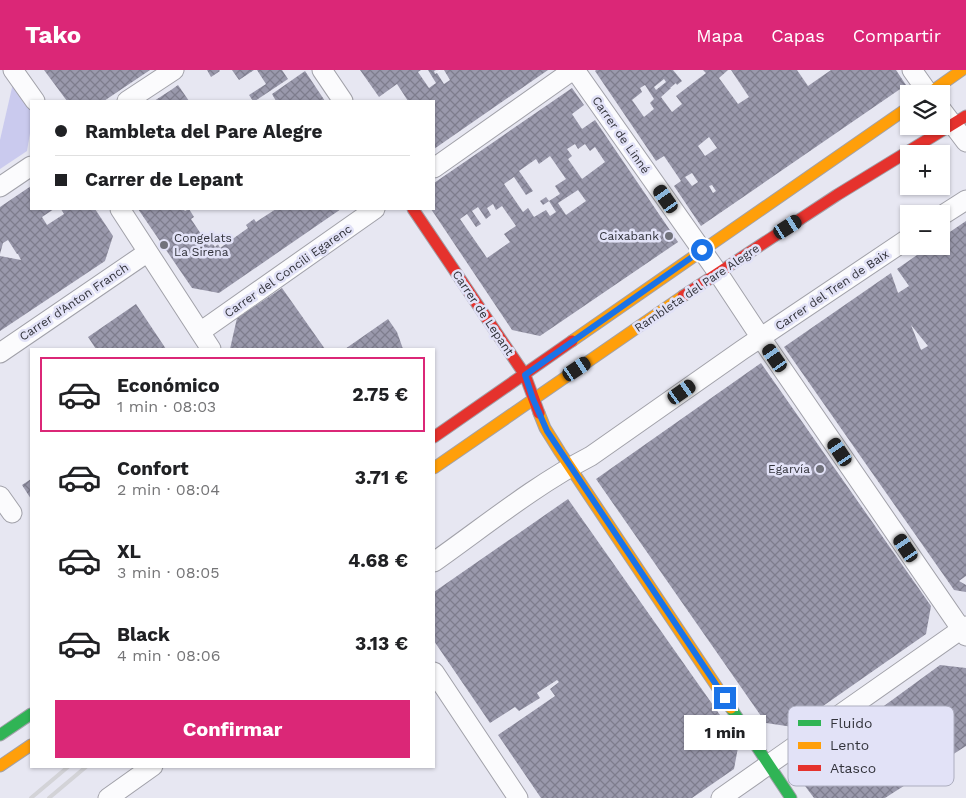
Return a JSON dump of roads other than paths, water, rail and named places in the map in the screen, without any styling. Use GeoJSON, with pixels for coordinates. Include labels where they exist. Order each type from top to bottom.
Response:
{"type":"FeatureCollection","features":[{"type":"Feature","properties":{"kind":"main road"},"geometry":{"type":"LineString","coordinates":[[941,85],[962,70]]}},
{"type":"Feature","properties":{"kind":"main road"},"geometry":{"type":"LineString","coordinates":[[435,436],[900,113]]}},
{"type":"Feature","properties":{"kind":"main road","name":"Rambleta del Pare Alegre"},"geometry":{"type":"LineString","coordinates":[[435,467],[718,273],[837,195],[960,120]]}},
{"type":"Feature","properties":{"kind":"main road","name":"Carrer de Lepant"},"geometry":{"type":"LineString","coordinates":[[414,210],[525,375],[547,431],[570,467],[791,798]]}},
{"type":"Feature","properties":{"kind":"main road"},"geometry":{"type":"LineString","coordinates":[[0,735],[30,713]]}},
{"type":"Feature","properties":{"kind":"main road"},"geometry":{"type":"LineString","coordinates":[[0,766],[30,746]]}},
{"type":"Feature","properties":{"kind":"street"},"geometry":{"type":"LineString","coordinates":[[13,70],[35,100]]}},
{"type":"Feature","properties":{"kind":"street"},"geometry":{"type":"LineString","coordinates":[[26,70],[47,100]]}},
{"type":"Feature","properties":{"kind":"street"},"geometry":{"type":"LineString","coordinates":[[129,100],[174,70]]}},
{"type":"Feature","properties":{"kind":"street"},"geometry":{"type":"LineString","coordinates":[[322,70],[342,100]]}},
{"type":"Feature","properties":{"kind":"street"},"geometry":{"type":"LineString","coordinates":[[435,167],[574,70]]}},
{"type":"Feature","properties":{"kind":"street","name":"Carrer de Linné"},"geometry":{"type":"LineString","coordinates":[[574,70],[702,250],[964,630]]}},
{"type":"Feature","properties":{"kind":"street"},"geometry":{"type":"LineString","coordinates":[[912,70],[923,85]]}},
{"type":"Feature","properties":{"kind":"street"},"geometry":{"type":"LineString","coordinates":[[960,120],[966,142]]}},
{"type":"Feature","properties":{"kind":"street"},"geometry":{"type":"LineString","coordinates":[[0,176],[30,157]]}},
{"type":"Feature","properties":{"kind":"street"},"geometry":{"type":"LineString","coordinates":[[0,187],[30,167]]}},
{"type":"Feature","properties":{"kind":"street"},"geometry":{"type":"LineString","coordinates":[[950,210],[966,200]]}},
{"type":"Feature","properties":{"kind":"street"},"geometry":{"type":"LineString","coordinates":[[121,210],[210,348]]}},
{"type":"Feature","properties":{"kind":"street","name":"Carrer del Concili Egarenc"},"geometry":{"type":"LineString","coordinates":[[200,332],[374,210]]}},
{"type":"Feature","properties":{"kind":"street","name":"Carrer del Tren de Baix"},"geometry":{"type":"LineString","coordinates":[[435,561],[538,488],[591,456],[742,350],[900,244]]}},
{"type":"Feature","properties":{"kind":"street","name":"Carrer d'Anton Franch"},"geometry":{"type":"LineString","coordinates":[[0,353],[148,252]]}},
{"type":"Feature","properties":{"kind":"street"},"geometry":{"type":"LineString","coordinates":[[0,496],[12,513]]}},
{"type":"Feature","properties":{"kind":"street"},"geometry":{"type":"LineString","coordinates":[[854,706],[964,630]]}},
{"type":"Feature","properties":{"kind":"street"},"geometry":{"type":"LineString","coordinates":[[435,674],[518,798]]}},
{"type":"Feature","properties":{"kind":"street"},"geometry":{"type":"LineString","coordinates":[[0,720],[30,712]]}},
{"type":"Feature","properties":{"kind":"street"},"geometry":{"type":"LineString","coordinates":[[722,798],[788,752]]}},
{"type":"Feature","properties":{"kind":"street"},"geometry":{"type":"LineString","coordinates":[[109,798],[150,768]]}},
{"type":"Feature","properties":{"kind":"railway"},"geometry":{"type":"LineString","coordinates":[[31,798],[67,768]]}},
{"type":"Feature","properties":{"kind":"railway"},"geometry":{"type":"LineString","coordinates":[[49,798],[85,768]]}},
{"type":"Feature","properties":{"kind":"place","name":"Caixabank"},"geometry":{"type":"Point","coordinates":[669,236]}},
{"type":"Feature","properties":{"kind":"place","name":"Congelats La Sirena"},"geometry":{"type":"Point","coordinates":[164,245]}},
{"type":"Feature","properties":{"kind":"place","name":"Egarvía"},"geometry":{"type":"Point","coordinates":[820,469]}}]}
